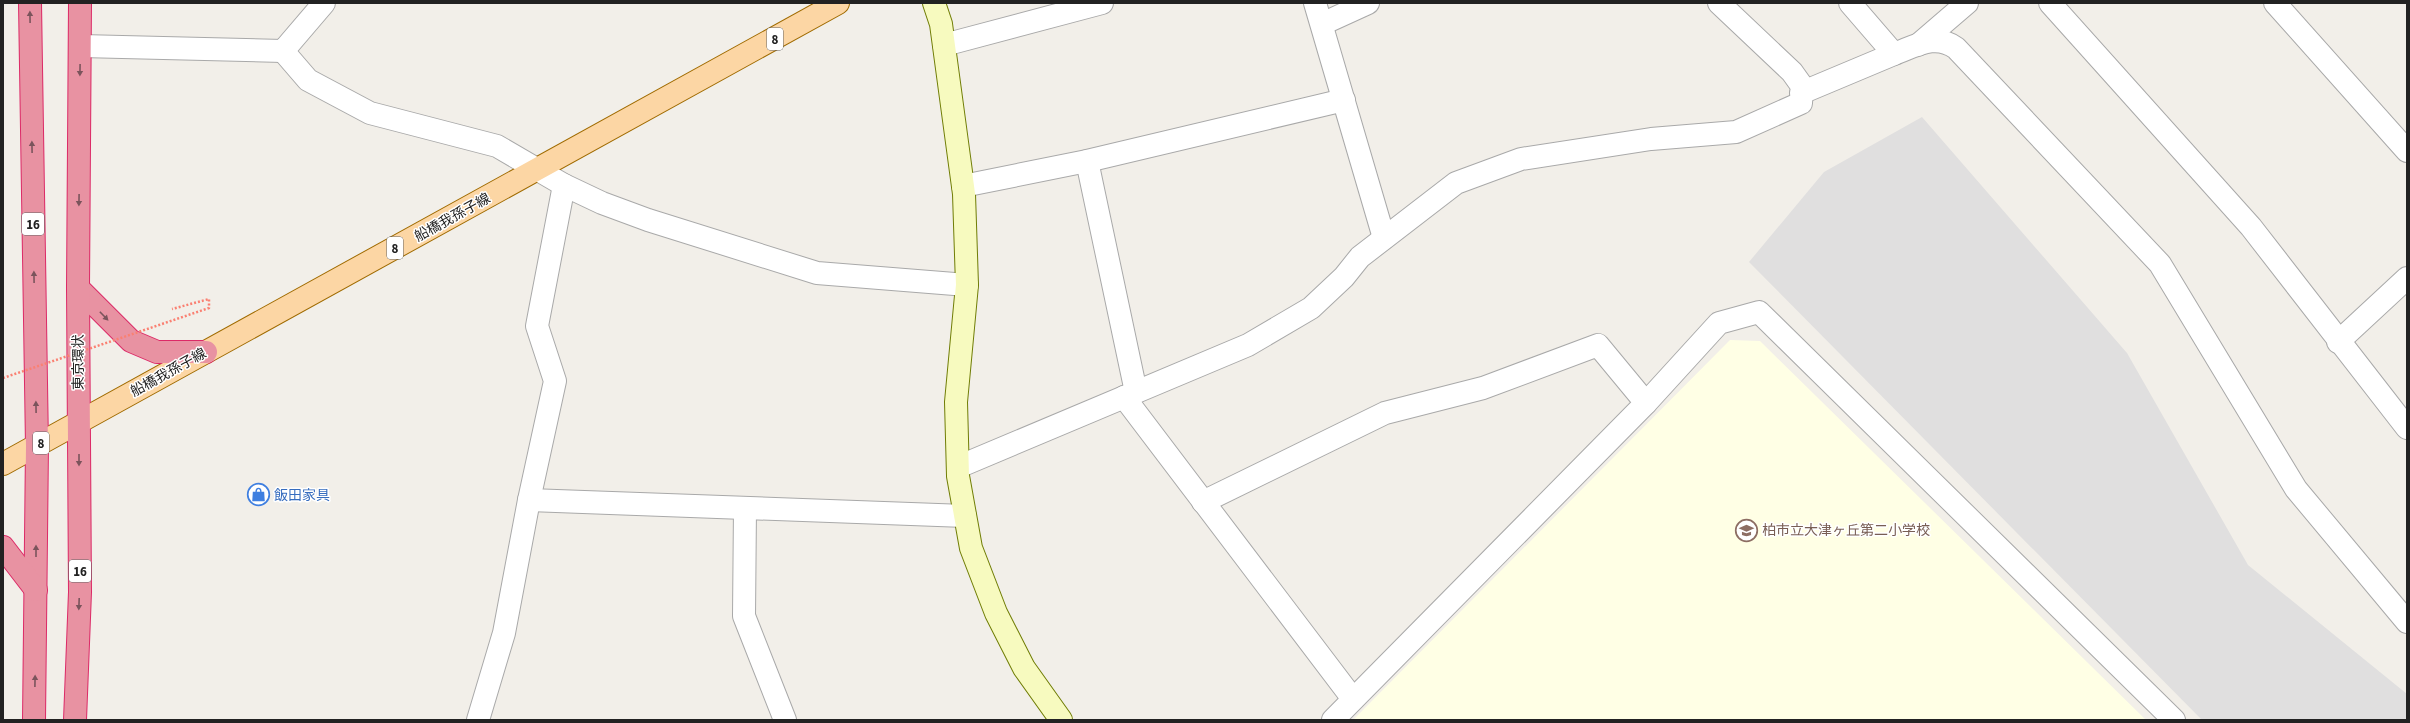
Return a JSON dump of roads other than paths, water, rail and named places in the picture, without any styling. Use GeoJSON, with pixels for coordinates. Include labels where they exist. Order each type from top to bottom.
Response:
{"type":"FeatureCollection","features":[{"type":"Feature","properties":{"kind":"highway","name":"16"},"geometry":{"type":"LineString","coordinates":[[30,3],[37,446],[34,720]]}},
{"type":"Feature","properties":{"kind":"highway","name":"東京環状"},"geometry":{"type":"LineString","coordinates":[[75,720],[80,592],[78,288],[80,3]]}},
{"type":"Feature","properties":{"kind":"highway"},"geometry":{"type":"LineString","coordinates":[[78,288],[131,341],[157,352],[206,352]]}},
{"type":"Feature","properties":{"kind":"highway"},"geometry":{"type":"LineString","coordinates":[[3,547],[36,590]]}},
{"type":"Feature","properties":{"kind":"main road","name":"船橋我孫子線"},"geometry":{"type":"LineString","coordinates":[[3,464],[538,170],[838,3]]}},
{"type":"Feature","properties":{"kind":"street"},"geometry":{"type":"LineString","coordinates":[[283,51],[324,3]]}},
{"type":"Feature","properties":{"kind":"street"},"geometry":{"type":"LineString","coordinates":[[934,3],[941,24],[963,186],[966,285],[956,402],[958,467],[965,516],[971,548],[996,613],[1024,668],[1061,720]]}},
{"type":"Feature","properties":{"kind":"street"},"geometry":{"type":"LineString","coordinates":[[944,45],[1102,3]]}},
{"type":"Feature","properties":{"kind":"street"},"geometry":{"type":"LineString","coordinates":[[1315,3],[1384,238]]}},
{"type":"Feature","properties":{"kind":"street"},"geometry":{"type":"LineString","coordinates":[[1322,24],[1368,3]]}},
{"type":"Feature","properties":{"kind":"street"},"geometry":{"type":"LineString","coordinates":[[958,467],[1248,345],[1311,308],[1344,277],[1360,257],[1456,184],[1521,159],[1652,139],[1736,132],[1801,103],[1802,86],[1792,72],[1720,3]]}},
{"type":"Feature","properties":{"kind":"street"},"geometry":{"type":"LineString","coordinates":[[1850,3],[1894,54]]}},
{"type":"Feature","properties":{"kind":"street"},"geometry":{"type":"LineString","coordinates":[[1917,46],[1967,3]]}},
{"type":"Feature","properties":{"kind":"street"},"geometry":{"type":"LineString","coordinates":[[2050,3],[2251,227],[2338,342],[2407,428]]}},
{"type":"Feature","properties":{"kind":"street"},"geometry":{"type":"LineString","coordinates":[[2274,3],[2407,151]]}},
{"type":"Feature","properties":{"kind":"street"},"geometry":{"type":"LineString","coordinates":[[1801,93],[1894,54],[1933,40],[1947,42],[1956,48],[2160,264],[2296,489],[2407,622]]}},
{"type":"Feature","properties":{"kind":"street"},"geometry":{"type":"LineString","coordinates":[[80,46],[283,51],[308,80],[370,113],[497,146],[564,185],[602,203],[648,220],[817,273],[966,285]]}},
{"type":"Feature","properties":{"kind":"street"},"geometry":{"type":"LineString","coordinates":[[963,186],[1087,161],[1344,100]]}},
{"type":"Feature","properties":{"kind":"street"},"geometry":{"type":"LineString","coordinates":[[1087,161],[1130,394],[1203,502],[1353,699]]}},
{"type":"Feature","properties":{"kind":"street"},"geometry":{"type":"LineString","coordinates":[[478,720],[504,633],[529,500],[554,381],[537,326],[564,185]]}},
{"type":"Feature","properties":{"kind":"street"},"geometry":{"type":"LineString","coordinates":[[2338,342],[2407,278]]}},
{"type":"Feature","properties":{"kind":"street"},"geometry":{"type":"LineString","coordinates":[[1333,720],[1646,404],[1719,323],[1759,312],[2174,720]]}},
{"type":"Feature","properties":{"kind":"street"},"geometry":{"type":"LineString","coordinates":[[1203,502],[1385,413],[1483,388],[1598,345],[1646,404]]}},
{"type":"Feature","properties":{"kind":"street"},"geometry":{"type":"LineString","coordinates":[[529,500],[965,516]]}},
{"type":"Feature","properties":{"kind":"street"},"geometry":{"type":"LineString","coordinates":[[745,508],[744,616],[786,720]]}},
{"type":"Feature","properties":{"kind":"place","name":"飯田家具"},"geometry":{"type":"Point","coordinates":[259,495]}},
{"type":"Feature","properties":{"kind":"place","name":"柏市立大津ヶ丘第二小学校"},"geometry":{"type":"Point","coordinates":[1747,530]}}]}
